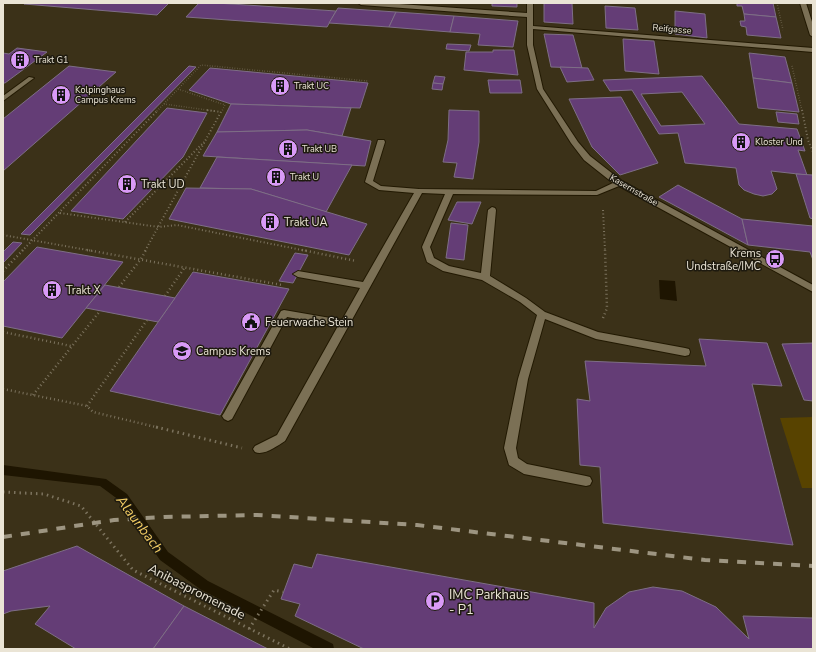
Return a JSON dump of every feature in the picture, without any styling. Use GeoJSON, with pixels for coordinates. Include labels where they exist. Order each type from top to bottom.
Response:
{"type":"FeatureCollection","features":[{"type":"Feature","properties":{"kind":"street"},"geometry":{"type":"LineString","coordinates":[[361,3],[530,15]]}},
{"type":"Feature","properties":{"kind":"street","name":"Kasernstraße"},"geometry":{"type":"LineString","coordinates":[[530,3],[530,45],[540,89],[575,143],[587,158],[619,183],[813,289]]}},
{"type":"Feature","properties":{"kind":"street"},"geometry":{"type":"LineString","coordinates":[[803,3],[813,35]]}},
{"type":"Feature","properties":{"kind":"street","name":"Reifgasse"},"geometry":{"type":"LineString","coordinates":[[529,27],[813,50]]}},
{"type":"Feature","properties":{"kind":"street"},"geometry":{"type":"LineString","coordinates":[[3,99],[31,78]]}},
{"type":"Feature","properties":{"kind":"street"},"geometry":{"type":"LineString","coordinates":[[381,142],[369,182],[379,188],[419,191],[597,192],[619,183]]}},
{"type":"Feature","properties":{"kind":"street"},"geometry":{"type":"LineString","coordinates":[[259,449],[280,438],[419,191]]}},
{"type":"Feature","properties":{"kind":"street"},"geometry":{"type":"LineString","coordinates":[[450,191],[426,247],[430,260],[446,269],[485,277],[523,300],[542,314],[596,335],[685,352]]}},
{"type":"Feature","properties":{"kind":"street"},"geometry":{"type":"LineString","coordinates":[[485,277],[492,210]]}},
{"type":"Feature","properties":{"kind":"street"},"geometry":{"type":"LineString","coordinates":[[298,274],[366,286]]}},
{"type":"Feature","properties":{"kind":"street"},"geometry":{"type":"LineString","coordinates":[[228,416],[284,313],[344,324]]}},
{"type":"Feature","properties":{"kind":"street"},"geometry":{"type":"LineString","coordinates":[[542,314],[523,378],[510,448],[513,461],[524,469],[586,481]]}},
{"type":"Feature","properties":{"kind":"path"},"geometry":{"type":"LineString","coordinates":[[777,3],[808,140],[813,152]]}},
{"type":"Feature","properties":{"kind":"path"},"geometry":{"type":"LineString","coordinates":[[3,271],[201,65],[368,81]]}},
{"type":"Feature","properties":{"kind":"path"},"geometry":{"type":"LineString","coordinates":[[119,287],[141,259],[225,105],[178,89]]}},
{"type":"Feature","properties":{"kind":"path"},"geometry":{"type":"LineString","coordinates":[[164,104],[221,112]]}},
{"type":"Feature","properties":{"kind":"path"},"geometry":{"type":"LineString","coordinates":[[124,223],[206,140]]}},
{"type":"Feature","properties":{"kind":"path"},"geometry":{"type":"LineString","coordinates":[[596,335],[607,308],[602,204],[597,192]]}},
{"type":"Feature","properties":{"kind":"path"},"geometry":{"type":"LineString","coordinates":[[60,213],[159,227],[177,225],[377,266]]}},
{"type":"Feature","properties":{"kind":"path"},"geometry":{"type":"LineString","coordinates":[[3,235],[276,283]]}},
{"type":"Feature","properties":{"kind":"path"},"geometry":{"type":"LineString","coordinates":[[165,296],[185,268]]}},
{"type":"Feature","properties":{"kind":"path"},"geometry":{"type":"LineString","coordinates":[[33,395],[100,311]]}},
{"type":"Feature","properties":{"kind":"path"},"geometry":{"type":"LineString","coordinates":[[86,406],[147,320]]}},
{"type":"Feature","properties":{"kind":"path"},"geometry":{"type":"LineString","coordinates":[[3,332],[72,346]]}},
{"type":"Feature","properties":{"kind":"path"},"geometry":{"type":"LineString","coordinates":[[3,389],[86,406],[93,412],[237,447],[259,449]]}},
{"type":"Feature","properties":{"kind":"path","name":"Anibaspromenade"},"geometry":{"type":"LineString","coordinates":[[3,492],[44,494],[80,506],[133,570],[290,649]]}},
{"type":"Feature","properties":{"kind":"path"},"geometry":{"type":"LineString","coordinates":[[249,629],[274,590],[283,592]]}},
{"type":"Feature","properties":{"kind":"shaded area"},"geometry":{"type":"Polygon","coordinates":[[[659,280],[675,281],[677,301],[660,299],[659,280]]]}},
{"type":"Feature","properties":{"kind":"shaded area"},"geometry":{"type":"Polygon","coordinates":[[[813,417],[813,488],[802,488],[780,418],[813,417]]]}},
{"type":"Feature","properties":{"kind":"building"},"geometry":{"type":"Polygon","coordinates":[[[169,3],[157,15],[24,4],[169,3]]]}},
{"type":"Feature","properties":{"kind":"building"},"geometry":{"type":"Polygon","coordinates":[[[199,3],[336,11],[327,27],[186,17],[199,3]]]}},
{"type":"Feature","properties":{"kind":"building"},"geometry":{"type":"Polygon","coordinates":[[[492,3],[517,3],[517,7],[492,6],[492,3]]]}},
{"type":"Feature","properties":{"kind":"building"},"geometry":{"type":"Polygon","coordinates":[[[544,3],[572,3],[573,24],[544,22],[544,3]]]}},
{"type":"Feature","properties":{"kind":"building"},"geometry":{"type":"Polygon","coordinates":[[[737,3],[773,3],[776,17],[744,14],[742,6],[737,6],[737,3]]]}},
{"type":"Feature","properties":{"kind":"building"},"geometry":{"type":"Polygon","coordinates":[[[605,6],[635,8],[638,30],[606,28],[605,6]]]}},
{"type":"Feature","properties":{"kind":"building"},"geometry":{"type":"Polygon","coordinates":[[[338,8],[396,12],[389,27],[329,23],[338,8]]]}},
{"type":"Feature","properties":{"kind":"building"},"geometry":{"type":"Polygon","coordinates":[[[675,11],[705,14],[707,38],[675,34],[675,11]]]}},
{"type":"Feature","properties":{"kind":"building"},"geometry":{"type":"Polygon","coordinates":[[[396,12],[454,16],[450,32],[389,27],[396,12]]]}},
{"type":"Feature","properties":{"kind":"building"},"geometry":{"type":"Polygon","coordinates":[[[744,14],[776,17],[781,38],[747,35],[746,27],[741,26],[740,21],[745,21],[744,14]]]}},
{"type":"Feature","properties":{"kind":"building"},"geometry":{"type":"Polygon","coordinates":[[[454,16],[518,21],[513,47],[478,45],[480,34],[450,32],[454,16]]]}},
{"type":"Feature","properties":{"kind":"building"},"geometry":{"type":"Polygon","coordinates":[[[544,34],[573,35],[582,68],[551,67],[544,34]]]}},
{"type":"Feature","properties":{"kind":"building"},"geometry":{"type":"Polygon","coordinates":[[[623,39],[654,41],[659,74],[625,71],[623,39]]]}},
{"type":"Feature","properties":{"kind":"building"},"geometry":{"type":"Polygon","coordinates":[[[447,44],[471,45],[469,51],[446,49],[447,44]]]}},
{"type":"Feature","properties":{"kind":"building","name":"Trakt G1"},"geometry":{"type":"Polygon","coordinates":[[[17,48],[47,52],[3,83],[3,53],[9,54],[17,48]]]}},
{"type":"Feature","properties":{"kind":"building"},"geometry":{"type":"Polygon","coordinates":[[[493,50],[514,50],[518,75],[464,70],[466,52],[493,52],[493,50]]]}},
{"type":"Feature","properties":{"kind":"building"},"geometry":{"type":"Polygon","coordinates":[[[749,53],[785,57],[792,83],[753,78],[749,53]]]}},
{"type":"Feature","properties":{"kind":"building","name":"Kolpinghaus Campus Krems"},"geometry":{"type":"Polygon","coordinates":[[[69,66],[116,72],[3,171],[3,119],[69,66]]]}},
{"type":"Feature","properties":{"kind":"building"},"geometry":{"type":"Polygon","coordinates":[[[189,66],[196,67],[30,235],[21,234],[189,66]]]}},
{"type":"Feature","properties":{"kind":"building"},"geometry":{"type":"Polygon","coordinates":[[[560,67],[588,68],[594,80],[567,82],[560,67]]]}},
{"type":"Feature","properties":{"kind":"building","name":"Trakt UC"},"geometry":{"type":"Polygon","coordinates":[[[210,68],[368,83],[360,108],[231,104],[189,90],[210,68]]]}},
{"type":"Feature","properties":{"kind":"building"},"geometry":{"type":"Polygon","coordinates":[[[435,76],[445,77],[443,84],[433,83],[435,76]]]}},
{"type":"Feature","properties":{"kind":"building","name":"Kloster Und"},"geometry":{"type":"Polygon","coordinates":[[[702,76],[739,124],[797,129],[805,151],[798,150],[807,175],[771,171],[777,189],[772,194],[763,196],[744,190],[739,185],[736,168],[685,163],[678,133],[659,134],[632,90],[610,91],[603,80],[702,76]],[[682,92],[641,94],[661,126],[705,124],[682,92]]]}},
{"type":"Feature","properties":{"kind":"building"},"geometry":{"type":"Polygon","coordinates":[[[753,78],[792,83],[799,112],[758,108],[753,78]]]}},
{"type":"Feature","properties":{"kind":"building"},"geometry":{"type":"Polygon","coordinates":[[[488,80],[520,80],[522,93],[490,93],[488,80]]]}},
{"type":"Feature","properties":{"kind":"building"},"geometry":{"type":"Polygon","coordinates":[[[433,83],[443,84],[442,90],[432,89],[433,83]]]}},
{"type":"Feature","properties":{"kind":"building"},"geometry":{"type":"Polygon","coordinates":[[[621,97],[658,163],[620,175],[592,147],[569,99],[621,97]]]}},
{"type":"Feature","properties":{"kind":"building"},"geometry":{"type":"Polygon","coordinates":[[[231,104],[351,108],[342,136],[307,130],[217,132],[231,104]]]}},
{"type":"Feature","properties":{"kind":"building","name":"Trakt UD"},"geometry":{"type":"Polygon","coordinates":[[[167,108],[207,113],[183,157],[123,219],[71,211],[167,108]]]}},
{"type":"Feature","properties":{"kind":"building"},"geometry":{"type":"Polygon","coordinates":[[[449,110],[479,111],[479,142],[473,179],[454,177],[457,163],[443,162],[448,140],[449,110]]]}},
{"type":"Feature","properties":{"kind":"building"},"geometry":{"type":"Polygon","coordinates":[[[776,112],[797,114],[799,124],[778,122],[776,112]]]}},
{"type":"Feature","properties":{"kind":"building","name":"Trakt UB"},"geometry":{"type":"Polygon","coordinates":[[[307,130],[371,141],[365,166],[203,156],[217,132],[307,130]]]}},
{"type":"Feature","properties":{"kind":"building","name":"Trakt U"},"geometry":{"type":"Polygon","coordinates":[[[217,157],[352,165],[326,212],[251,189],[200,188],[217,157]]]}},
{"type":"Feature","properties":{"kind":"building"},"geometry":{"type":"Polygon","coordinates":[[[796,174],[813,175],[813,219],[810,218],[796,174]]]}},
{"type":"Feature","properties":{"kind":"building"},"geometry":{"type":"Polygon","coordinates":[[[678,185],[742,219],[748,245],[659,197],[678,185]]]}},
{"type":"Feature","properties":{"kind":"building","name":"Trakt UA"},"geometry":{"type":"Polygon","coordinates":[[[186,188],[251,189],[367,224],[349,255],[169,219],[186,188]]]}},
{"type":"Feature","properties":{"kind":"building"},"geometry":{"type":"Polygon","coordinates":[[[457,202],[481,202],[472,224],[448,220],[457,202]]]}},
{"type":"Feature","properties":{"kind":"building"},"geometry":{"type":"Polygon","coordinates":[[[742,219],[813,226],[813,260],[810,252],[748,245],[742,219]]]}},
{"type":"Feature","properties":{"kind":"building"},"geometry":{"type":"Polygon","coordinates":[[[451,223],[468,225],[464,260],[446,258],[451,223]]]}},
{"type":"Feature","properties":{"kind":"building"},"geometry":{"type":"Polygon","coordinates":[[[13,242],[22,243],[3,263],[3,252],[13,242]]]}},
{"type":"Feature","properties":{"kind":"building","name":"Trakt X"},"geometry":{"type":"Polygon","coordinates":[[[37,247],[123,262],[62,338],[3,326],[3,282],[37,247]]]}},
{"type":"Feature","properties":{"kind":"building"},"geometry":{"type":"Polygon","coordinates":[[[295,253],[308,255],[293,283],[279,281],[295,253]]]}},
{"type":"Feature","properties":{"kind":"building"},"geometry":{"type":"Polygon","coordinates":[[[193,272],[289,289],[220,415],[110,391],[193,272]]]}},
{"type":"Feature","properties":{"kind":"building"},"geometry":{"type":"Polygon","coordinates":[[[105,285],[175,298],[158,322],[86,308],[105,285]]]}},
{"type":"Feature","properties":{"kind":"building"},"geometry":{"type":"Polygon","coordinates":[[[699,339],[767,343],[782,386],[752,384],[793,545],[603,523],[600,467],[580,465],[577,399],[590,401],[585,361],[706,366],[699,339]]]}},
{"type":"Feature","properties":{"kind":"building"},"geometry":{"type":"Polygon","coordinates":[[[813,343],[813,401],[804,400],[782,344],[813,343]]]}},
{"type":"Feature","properties":{"kind":"building"},"geometry":{"type":"Polygon","coordinates":[[[77,546],[184,606],[153,649],[76,649],[35,624],[50,606],[11,611],[3,614],[3,571],[77,546]]]}},
{"type":"Feature","properties":{"kind":"building","name":"IMC Parkhaus - P1"},"geometry":{"type":"Polygon","coordinates":[[[317,554],[594,603],[594,628],[606,608],[629,592],[653,587],[682,591],[716,607],[749,639],[743,616],[813,618],[813,649],[364,649],[295,616],[300,604],[281,599],[294,564],[312,568],[317,554]]]}},
{"type":"Feature","properties":{"kind":"building"},"geometry":{"type":"Polygon","coordinates":[[[184,606],[268,649],[153,649],[184,606]]]}},
{"type":"Feature","properties":{"kind":"waterway","name":"Alaunbach"},"geometry":{"type":"LineString","coordinates":[[3,470],[102,482],[123,497],[164,556],[204,585],[328,649]]}},
{"type":"Feature","properties":{"kind":"railway"},"geometry":{"type":"LineString","coordinates":[[3,537],[114,520],[164,517],[257,515],[417,525],[705,560],[813,566]]}},
{"type":"Feature","properties":{"kind":"place","name":"Trakt G1"},"geometry":{"type":"Point","coordinates":[20,60]}},
{"type":"Feature","properties":{"kind":"place","name":"Trakt UC"},"geometry":{"type":"Point","coordinates":[280,86]}},
{"type":"Feature","properties":{"kind":"place","name":"Kolpinghaus Campus Krems"},"geometry":{"type":"Point","coordinates":[61,95]}},
{"type":"Feature","properties":{"kind":"place","name":"Kloster Und"},"geometry":{"type":"Point","coordinates":[741,142]}},
{"type":"Feature","properties":{"kind":"place","name":"Trakt UB"},"geometry":{"type":"Point","coordinates":[288,149]}},
{"type":"Feature","properties":{"kind":"place","name":"Trakt U"},"geometry":{"type":"Point","coordinates":[276,177]}},
{"type":"Feature","properties":{"kind":"place","name":"Trakt UD"},"geometry":{"type":"Point","coordinates":[127,184]}},
{"type":"Feature","properties":{"kind":"place","name":"Trakt UA"},"geometry":{"type":"Point","coordinates":[270,222]}},
{"type":"Feature","properties":{"kind":"place","name":"Krems Undstraße/IMC"},"geometry":{"type":"Point","coordinates":[775,259]}},
{"type":"Feature","properties":{"kind":"place","name":"Trakt X"},"geometry":{"type":"Point","coordinates":[52,290]}},
{"type":"Feature","properties":{"kind":"place","name":"Feuerwache Stein"},"geometry":{"type":"Point","coordinates":[251,322]}},
{"type":"Feature","properties":{"kind":"place","name":"Campus Krems"},"geometry":{"type":"Point","coordinates":[182,351]}},
{"type":"Feature","properties":{"kind":"place","name":"IMC Parkhaus - P1"},"geometry":{"type":"Point","coordinates":[435,601]}}]}
